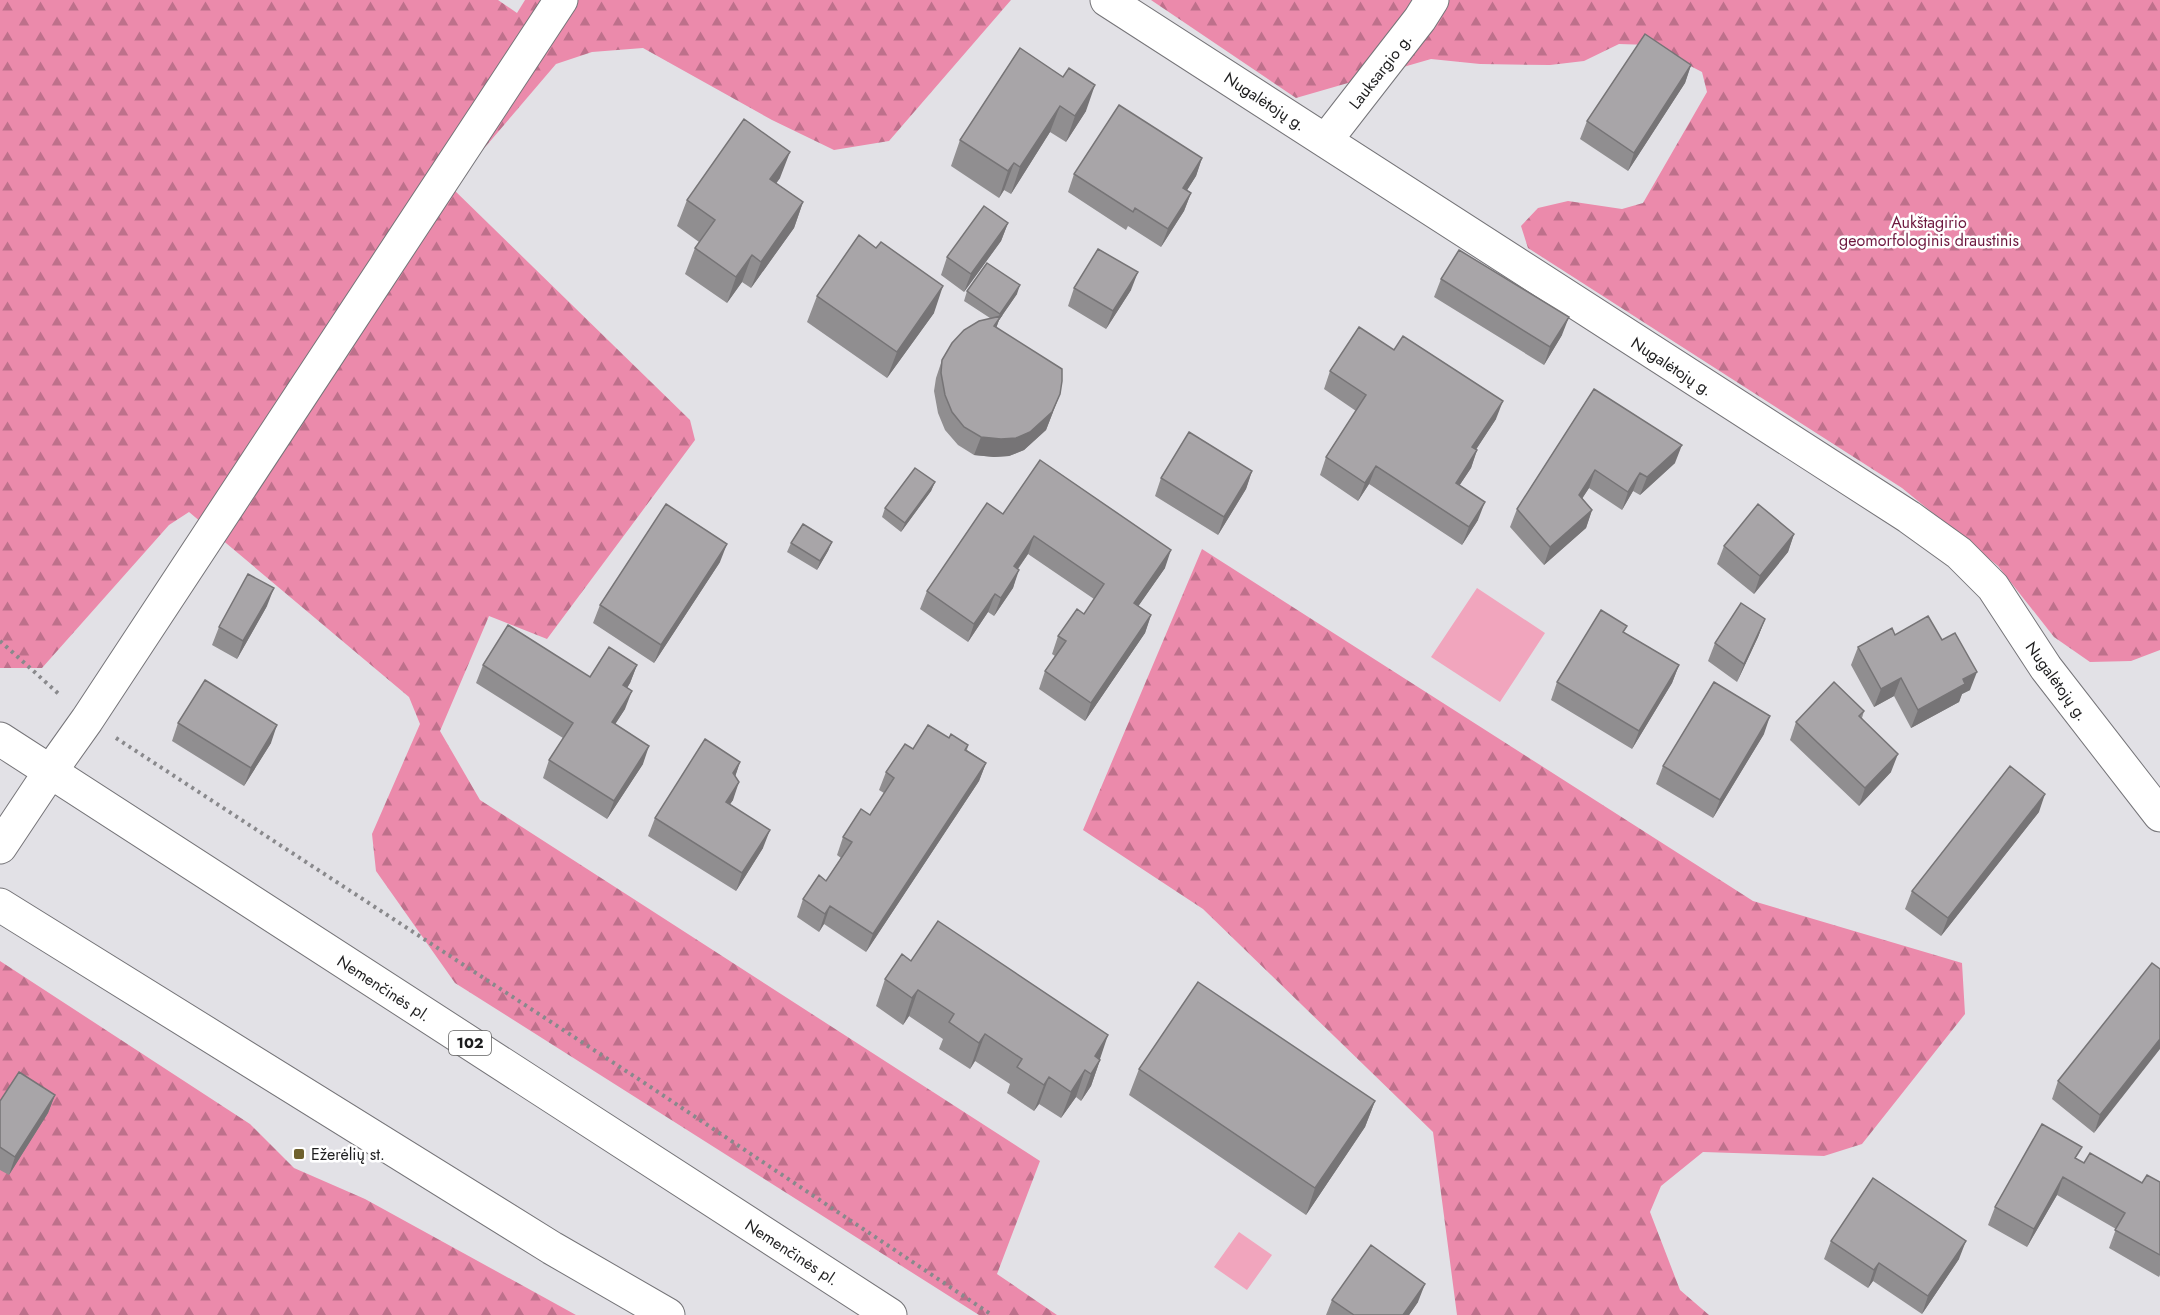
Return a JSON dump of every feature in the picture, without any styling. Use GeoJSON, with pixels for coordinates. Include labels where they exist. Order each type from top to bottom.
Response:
{"type":"FeatureCollection","features":[{"type":"Feature","properties":{"kind":"street"},"geometry":{"type":"LineString","coordinates":[[0,847],[87,720],[561,0]]}},
{"type":"Feature","properties":{"kind":"street","name":"Nugalėtojų g."},"geometry":{"type":"LineString","coordinates":[[1107,0],[1909,517],[1959,553],[1993,587],[2046,668],[2160,815]]}},
{"type":"Feature","properties":{"kind":"street","name":"Lauksargio g."},"geometry":{"type":"LineString","coordinates":[[1326,140],[1420,19],[1432,0]]}},
{"type":"Feature","properties":{"kind":"street","name":"Nemenčinės pl."},"geometry":{"type":"LineString","coordinates":[[0,739],[890,1315]]}},
{"type":"Feature","properties":{"kind":"street"},"geometry":{"type":"LineString","coordinates":[[0,905],[552,1248],[668,1315]]}},
{"type":"Feature","properties":{"kind":"path"},"geometry":{"type":"LineString","coordinates":[[0,641],[87,720],[646,1084],[992,1315]]}},
{"type":"Feature","properties":{"kind":"shaded area"},"geometry":{"type":"Polygon","coordinates":[[[1477,588],[1545,633],[1500,702],[1431,657],[1477,588]]]}},
{"type":"Feature","properties":{"kind":"shaded area"},"geometry":{"type":"Polygon","coordinates":[[[1239,1232],[1272,1255],[1247,1290],[1214,1267],[1239,1232]]]}},
{"type":"Feature","properties":{"kind":"green space"},"geometry":{"type":"Polygon","coordinates":[[[0,0],[498,0],[517,13],[525,0],[1011,0],[889,141],[834,150],[772,120],[643,48],[592,52],[556,64],[451,187],[690,420],[695,440],[547,639],[489,616],[440,731],[480,800],[1040,1161],[997,1274],[1057,1315],[979,1315],[455,983],[376,871],[372,834],[420,724],[409,697],[189,512],[169,525],[42,668],[0,668],[0,0]]]}},
{"type":"Feature","properties":{"kind":"green space","name":"Aukštagirio geomorfologinis draustinis"},"geometry":{"type":"Polygon","coordinates":[[[1151,0],[2160,0],[2160,650],[2131,661],[2090,662],[2054,637],[1998,566],[1902,488],[1528,248],[1521,226],[1538,208],[1568,201],[1622,209],[1643,203],[1707,92],[1702,72],[1650,45],[1619,44],[1584,61],[1550,65],[1480,64],[1431,59],[1296,98],[1151,0]]]}},
{"type":"Feature","properties":{"kind":"green space"},"geometry":{"type":"Polygon","coordinates":[[[1202,549],[1753,901],[1962,963],[1965,1014],[1862,1144],[1824,1156],[1703,1152],[1661,1186],[1650,1212],[1680,1290],[1709,1315],[1457,1315],[1433,1132],[1203,909],[1083,830],[1202,549]]]}},
{"type":"Feature","properties":{"kind":"green space"},"geometry":{"type":"Polygon","coordinates":[[[0,961],[250,1124],[294,1168],[365,1199],[576,1315],[0,1315],[0,961]]]}},
{"type":"Feature","properties":{"kind":"building"},"geometry":{"type":"Polygon","coordinates":[[[1645,34],[1691,65],[1634,153],[1587,121],[1645,34]]]}},
{"type":"Feature","properties":{"kind":"building"},"geometry":{"type":"Polygon","coordinates":[[[1020,48],[1063,77],[1069,68],[1095,85],[1075,116],[1060,106],[1020,167],[1014,163],[1008,171],[960,140],[1020,48]]]}},
{"type":"Feature","properties":{"kind":"building"},"geometry":{"type":"Polygon","coordinates":[[[1119,105],[1202,158],[1183,188],[1191,193],[1168,229],[1135,208],[1133,212],[1074,174],[1119,105]]]}},
{"type":"Feature","properties":{"kind":"building"},"geometry":{"type":"Polygon","coordinates":[[[744,119],[790,152],[770,179],[803,202],[761,262],[752,255],[736,277],[695,248],[715,220],[687,200],[744,119]]]}},
{"type":"Feature","properties":{"kind":"building"},"geometry":{"type":"Polygon","coordinates":[[[984,206],[1008,223],[971,274],[947,257],[984,206]]]}},
{"type":"Feature","properties":{"kind":"building"},"geometry":{"type":"Polygon","coordinates":[[[859,235],[876,248],[881,242],[943,286],[897,352],[817,296],[859,235]]]}},
{"type":"Feature","properties":{"kind":"building"},"geometry":{"type":"Polygon","coordinates":[[[1098,249],[1138,272],[1113,311],[1074,288],[1098,249]]]}},
{"type":"Feature","properties":{"kind":"building"},"geometry":{"type":"Polygon","coordinates":[[[1459,250],[1569,317],[1550,347],[1441,279],[1459,250]]]}},
{"type":"Feature","properties":{"kind":"building"},"geometry":{"type":"Polygon","coordinates":[[[987,263],[1020,285],[1000,314],[967,291],[987,263]]]}},
{"type":"Feature","properties":{"kind":"building"},"geometry":{"type":"Polygon","coordinates":[[[1001,316],[994,326],[1062,369],[1062,381],[1060,394],[1052,412],[1030,432],[1016,438],[1001,439],[981,437],[964,427],[952,412],[945,395],[941,373],[942,360],[952,343],[964,330],[979,321],[1001,316]]]}},
{"type":"Feature","properties":{"kind":"building"},"geometry":{"type":"Polygon","coordinates":[[[1359,327],[1394,350],[1403,336],[1503,401],[1472,447],[1477,450],[1456,483],[1485,502],[1469,527],[1376,466],[1365,483],[1326,457],[1366,395],[1330,371],[1359,327]]]}},
{"type":"Feature","properties":{"kind":"building"},"geometry":{"type":"Polygon","coordinates":[[[1594,389],[1682,445],[1647,477],[1640,473],[1628,492],[1595,470],[1579,495],[1592,510],[1550,547],[1517,509],[1594,389]]]}},
{"type":"Feature","properties":{"kind":"building"},"geometry":{"type":"Polygon","coordinates":[[[1189,432],[1252,471],[1224,517],[1161,478],[1189,432]]]}},
{"type":"Feature","properties":{"kind":"building"},"geometry":{"type":"Polygon","coordinates":[[[1040,460],[1171,550],[1134,603],[1151,615],[1091,703],[1045,671],[1066,641],[1058,636],[1077,609],[1084,614],[1104,584],[1034,536],[1014,566],[1019,570],[1001,598],[995,594],[974,624],[927,591],[987,503],[1003,514],[1040,460]]]}},
{"type":"Feature","properties":{"kind":"building"},"geometry":{"type":"Polygon","coordinates":[[[915,468],[935,482],[905,523],[885,508],[915,468]]]}},
{"type":"Feature","properties":{"kind":"building"},"geometry":{"type":"Polygon","coordinates":[[[666,504],[727,544],[661,645],[600,605],[666,504]]]}},
{"type":"Feature","properties":{"kind":"building"},"geometry":{"type":"Polygon","coordinates":[[[1758,504],[1794,534],[1760,576],[1724,546],[1758,504]]]}},
{"type":"Feature","properties":{"kind":"building"},"geometry":{"type":"Polygon","coordinates":[[[803,524],[832,542],[820,561],[791,543],[803,524]]]}},
{"type":"Feature","properties":{"kind":"building"},"geometry":{"type":"Polygon","coordinates":[[[248,574],[274,588],[243,641],[219,627],[248,574]]]}},
{"type":"Feature","properties":{"kind":"building"},"geometry":{"type":"Polygon","coordinates":[[[1741,603],[1765,619],[1744,664],[1715,643],[1741,603]]]}},
{"type":"Feature","properties":{"kind":"building"},"geometry":{"type":"Polygon","coordinates":[[[1601,610],[1627,626],[1623,632],[1679,665],[1639,731],[1557,682],[1601,610]]]}},
{"type":"Feature","properties":{"kind":"building"},"geometry":{"type":"Polygon","coordinates":[[[1928,616],[1942,640],[1955,633],[1977,672],[1963,679],[1965,684],[1918,710],[1901,678],[1881,689],[1858,647],[1892,628],[1895,635],[1928,616]]]}},
{"type":"Feature","properties":{"kind":"building"},"geometry":{"type":"Polygon","coordinates":[[[508,625],[590,677],[609,647],[637,665],[623,685],[632,691],[612,722],[649,746],[614,801],[549,760],[573,723],[483,665],[508,625]]]}},
{"type":"Feature","properties":{"kind":"building"},"geometry":{"type":"Polygon","coordinates":[[[205,680],[277,725],[251,768],[178,723],[205,680]]]}},
{"type":"Feature","properties":{"kind":"building"},"geometry":{"type":"Polygon","coordinates":[[[1714,682],[1770,716],[1720,800],[1663,766],[1714,682]]]}},
{"type":"Feature","properties":{"kind":"building"},"geometry":{"type":"Polygon","coordinates":[[[1834,682],[1864,711],[1859,716],[1898,754],[1865,788],[1796,722],[1834,682]]]}},
{"type":"Feature","properties":{"kind":"building"},"geometry":{"type":"Polygon","coordinates":[[[928,725],[949,738],[951,734],[968,745],[965,750],[986,763],[873,934],[830,906],[825,914],[803,899],[819,875],[826,881],[852,842],[843,837],[861,809],[870,815],[894,778],[886,772],[905,744],[913,749],[928,725]]]}},
{"type":"Feature","properties":{"kind":"building"},"geometry":{"type":"Polygon","coordinates":[[[705,739],[740,762],[733,773],[739,782],[726,802],[770,830],[742,873],[655,818],[705,739]]]}},
{"type":"Feature","properties":{"kind":"building"},"geometry":{"type":"Polygon","coordinates":[[[2010,766],[2045,794],[1948,918],[1912,891],[2010,766]]]}},
{"type":"Feature","properties":{"kind":"building"},"geometry":{"type":"Polygon","coordinates":[[[938,921],[1108,1035],[1095,1056],[1100,1060],[1091,1074],[1085,1070],[1071,1092],[1049,1077],[1044,1085],[1017,1067],[1022,1059],[985,1034],[979,1043],[949,1022],[954,1014],[918,990],[912,998],[885,979],[902,954],[911,961],[938,921]]]}},
{"type":"Feature","properties":{"kind":"building"},"geometry":{"type":"Polygon","coordinates":[[[2152,963],[2160,969],[2160,1039],[2100,1115],[2058,1081],[2152,963]]]}},
{"type":"Feature","properties":{"kind":"building"},"geometry":{"type":"Polygon","coordinates":[[[1198,982],[1375,1101],[1315,1188],[1139,1069],[1198,982]]]}},
{"type":"Feature","properties":{"kind":"building"},"geometry":{"type":"Polygon","coordinates":[[[19,1072],[55,1095],[15,1157],[0,1147],[0,1101],[19,1072]]]}},
{"type":"Feature","properties":{"kind":"building"},"geometry":{"type":"Polygon","coordinates":[[[2042,1124],[2082,1147],[2075,1158],[2084,1163],[2090,1153],[2142,1183],[2147,1175],[2160,1182],[2160,1255],[2115,1230],[2125,1213],[2063,1177],[2034,1229],[1995,1207],[2042,1124]]]}},
{"type":"Feature","properties":{"kind":"building"},"geometry":{"type":"Polygon","coordinates":[[[1873,1178],[1966,1241],[1928,1296],[1879,1263],[1874,1270],[1831,1241],[1873,1178]]]}},
{"type":"Feature","properties":{"kind":"building"},"geometry":{"type":"Polygon","coordinates":[[[1371,1245],[1425,1284],[1403,1315],[1354,1315],[1332,1300],[1371,1245]]]}},
{"type":"Feature","properties":{"kind":"place","name":"Ežerėlių st."},"geometry":{"type":"Point","coordinates":[299,1154]}}]}
